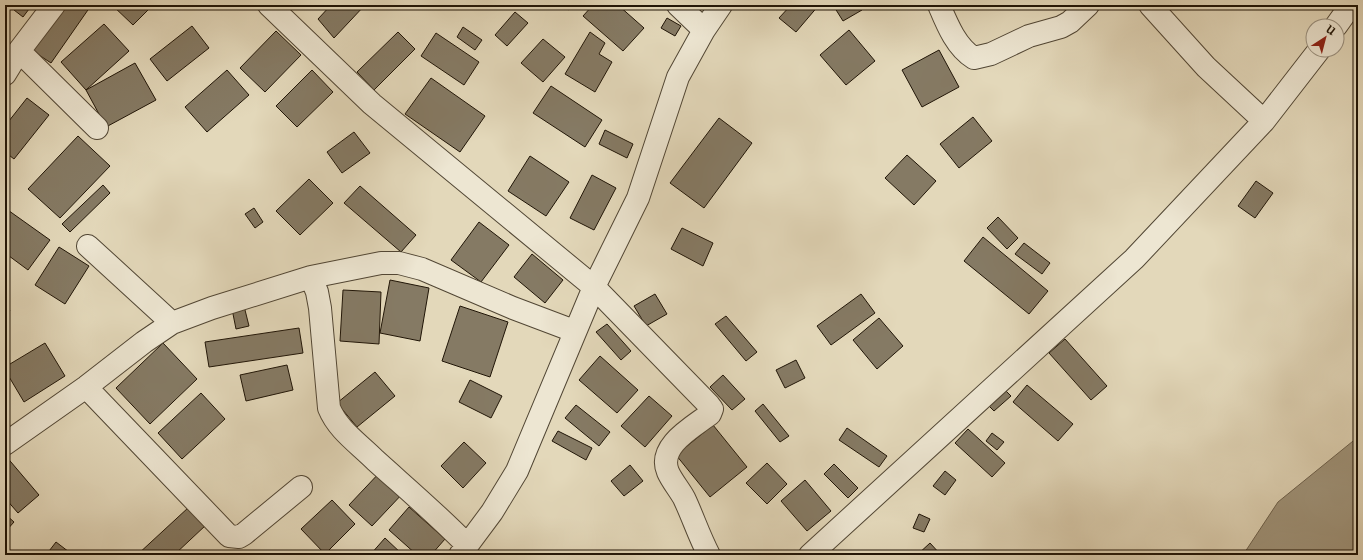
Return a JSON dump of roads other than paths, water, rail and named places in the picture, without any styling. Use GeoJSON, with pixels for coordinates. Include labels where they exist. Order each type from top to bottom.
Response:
{"type":"FeatureCollection","features":[{"type":"Feature","properties":{"kind":"street"},"geometry":{"type":"LineString","coordinates":[[5,74],[19,51],[54,5]]}},
{"type":"Feature","properties":{"kind":"street"},"geometry":{"type":"LineString","coordinates":[[269,5],[372,104],[594,287],[712,409],[710,414],[679,437],[671,446],[666,457],[667,471],[684,498],[696,530],[709,555]]}},
{"type":"Feature","properties":{"kind":"street"},"geometry":{"type":"LineString","coordinates":[[678,5],[704,30]]}},
{"type":"Feature","properties":{"kind":"street"},"geometry":{"type":"LineString","coordinates":[[311,277],[317,292],[329,408],[334,418],[350,438],[443,521],[464,550],[492,512],[517,471],[574,331],[638,198],[678,77],[704,30],[721,5]]}},
{"type":"Feature","properties":{"kind":"street"},"geometry":{"type":"LineString","coordinates":[[939,5],[949,27],[965,53],[974,58],[991,54],[1030,36],[1061,27],[1070,22],[1088,5]]}},
{"type":"Feature","properties":{"kind":"street"},"geometry":{"type":"LineString","coordinates":[[1150,5],[1206,67],[1264,121]]}},
{"type":"Feature","properties":{"kind":"street"},"geometry":{"type":"LineString","coordinates":[[1342,18],[1351,5]]}},
{"type":"Feature","properties":{"kind":"street"},"geometry":{"type":"LineString","coordinates":[[19,51],[97,128]]}},
{"type":"Feature","properties":{"kind":"street"},"geometry":{"type":"LineString","coordinates":[[810,555],[1134,259],[1264,121],[1313,58]]}},
{"type":"Feature","properties":{"kind":"street"},"geometry":{"type":"LineString","coordinates":[[88,246],[172,323]]}},
{"type":"Feature","properties":{"kind":"street"},"geometry":{"type":"LineString","coordinates":[[5,444],[86,387],[144,342],[172,323],[212,308],[311,277],[381,263],[399,263],[422,269],[513,308],[574,331]]}},
{"type":"Feature","properties":{"kind":"street"},"geometry":{"type":"LineString","coordinates":[[86,387],[229,536],[238,537],[244,534],[301,487]]}}]}
